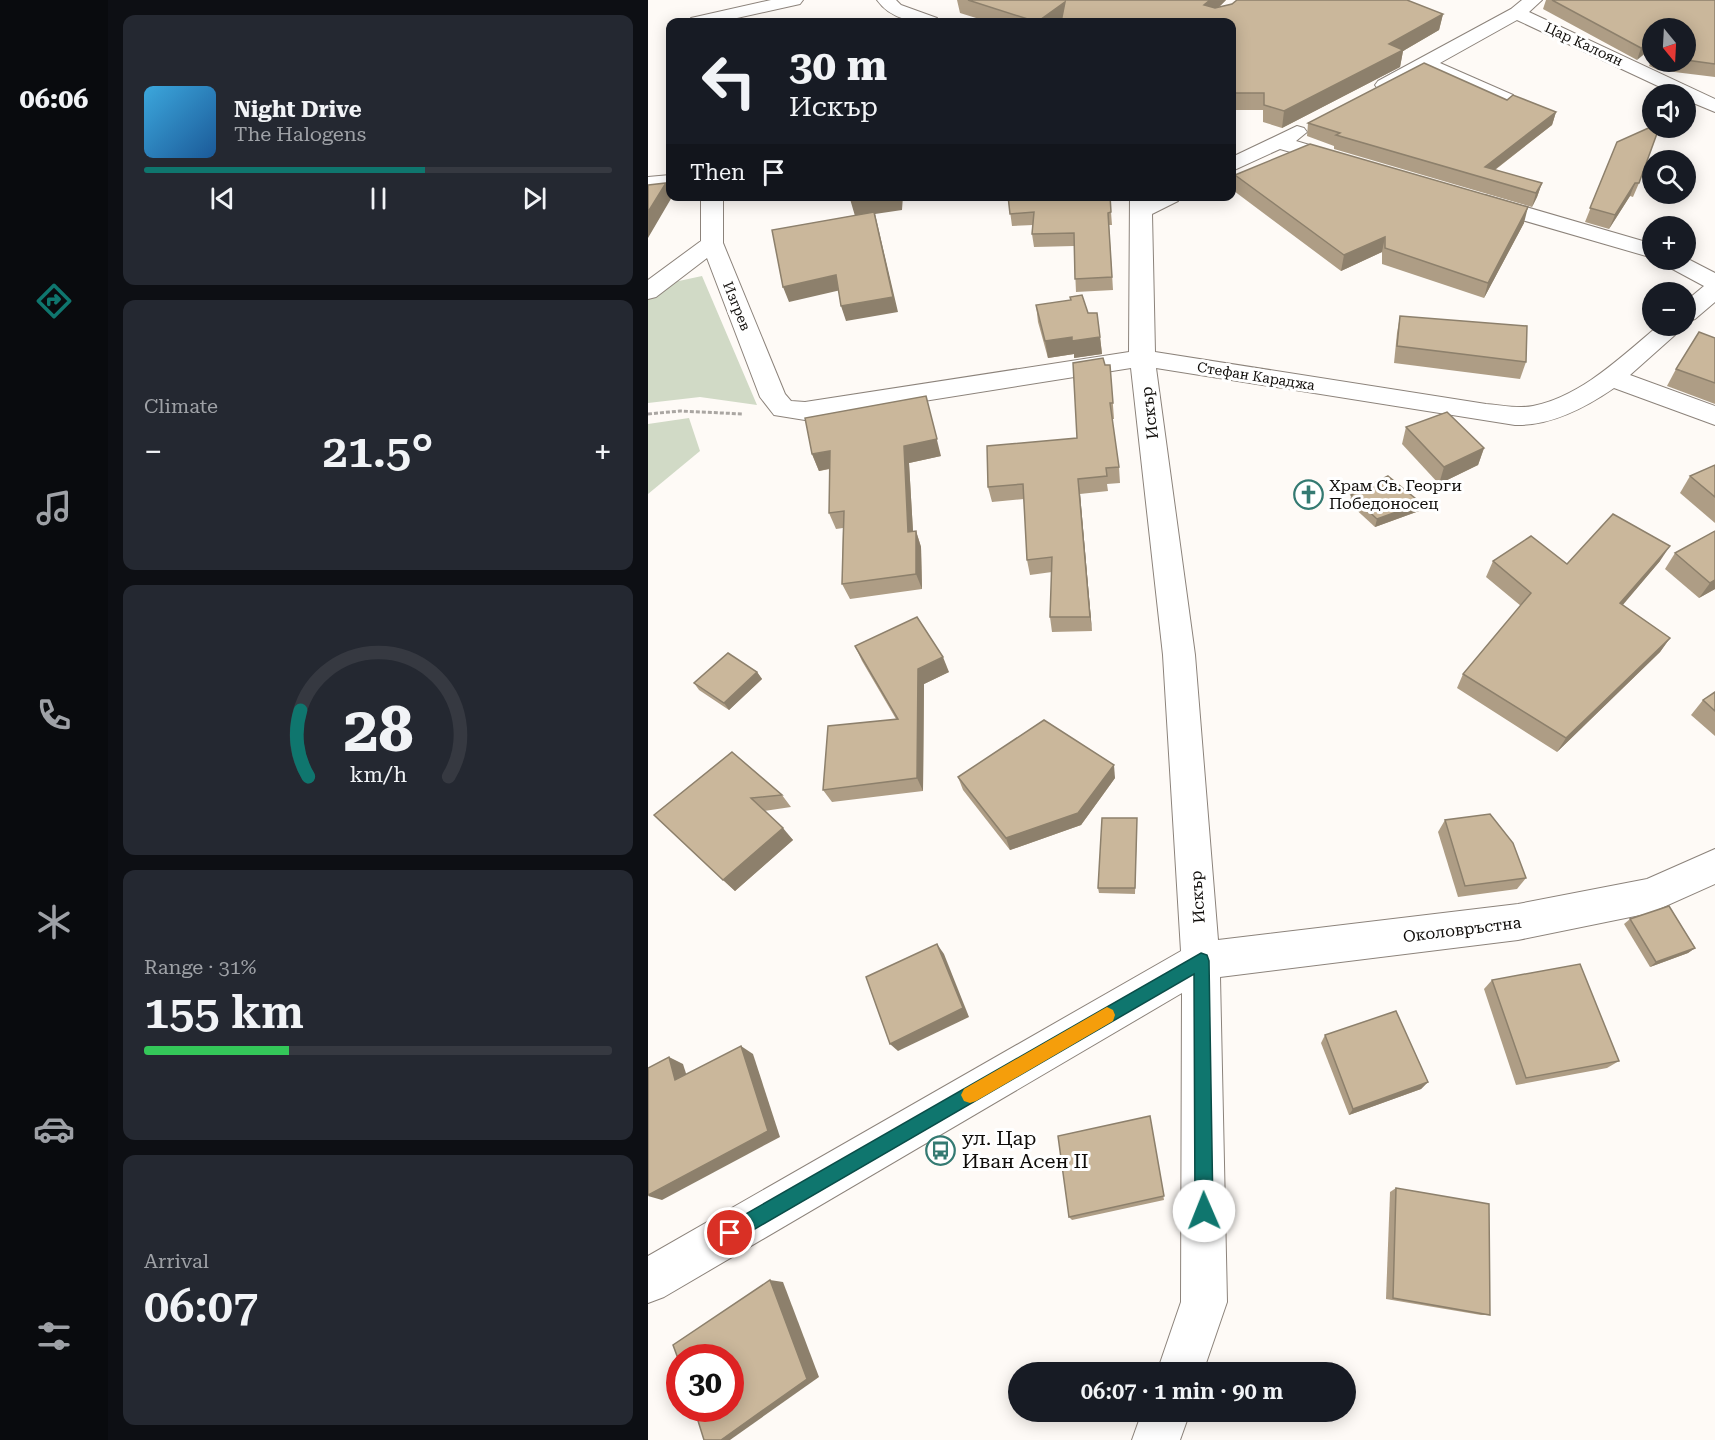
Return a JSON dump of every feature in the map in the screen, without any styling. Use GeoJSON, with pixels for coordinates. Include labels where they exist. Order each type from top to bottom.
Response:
{"type":"FeatureCollection","features":[{"type":"Feature","properties":{"kind":"street"},"geometry":{"type":"LineString","coordinates":[[706,18],[715,0]]}},
{"type":"Feature","properties":{"kind":"street"},"geometry":{"type":"LineString","coordinates":[[718,18],[794,0]]}},
{"type":"Feature","properties":{"kind":"street"},"geometry":{"type":"LineString","coordinates":[[886,0],[895,9],[917,18]]}},
{"type":"Feature","properties":{"kind":"street"},"geometry":{"type":"LineString","coordinates":[[910,16],[923,0]]}},
{"type":"Feature","properties":{"kind":"street"},"geometry":{"type":"LineString","coordinates":[[1373,92],[1517,13],[1533,0]]}},
{"type":"Feature","properties":{"kind":"street","name":"Цар Калоян"},"geometry":{"type":"LineString","coordinates":[[1517,13],[1715,106]]}},
{"type":"Feature","properties":{"kind":"street"},"geometry":{"type":"LineString","coordinates":[[1426,63],[1506,99]]}},
{"type":"Feature","properties":{"kind":"street"},"geometry":{"type":"LineString","coordinates":[[1236,163],[1310,125]]}},
{"type":"Feature","properties":{"kind":"street"},"geometry":{"type":"LineString","coordinates":[[1278,142],[1358,165]]}},
{"type":"Feature","properties":{"kind":"street"},"geometry":{"type":"LineString","coordinates":[[648,183],[666,181]]}},
{"type":"Feature","properties":{"kind":"street"},"geometry":{"type":"LineString","coordinates":[[1460,195],[1642,248]]}},
{"type":"Feature","properties":{"kind":"street","name":"Изгрев"},"geometry":{"type":"LineString","coordinates":[[712,201],[712,243],[773,397],[783,409]]}},
{"type":"Feature","properties":{"kind":"street","name":"Искър"},"geometry":{"type":"LineString","coordinates":[[1145,201],[1142,358],[1179,655],[1201,961],[1204,1302],[1183,1362]]}},
{"type":"Feature","properties":{"kind":"street"},"geometry":{"type":"LineString","coordinates":[[648,292],[712,243]]}},
{"type":"Feature","properties":{"kind":"street"},"geometry":{"type":"LineString","coordinates":[[1692,270],[1715,282]]}},
{"type":"Feature","properties":{"kind":"street"},"geometry":{"type":"LineString","coordinates":[[1696,305],[1715,289]]}},
{"type":"Feature","properties":{"kind":"street","name":"Стефан Караджа"},"geometry":{"type":"LineString","coordinates":[[783,409],[805,411],[1142,358],[1486,413],[1530,416],[1568,405],[1612,378],[1661,336]]}},
{"type":"Feature","properties":{"kind":"street"},"geometry":{"type":"LineString","coordinates":[[1612,378],[1715,416]]}},
{"type":"Feature","properties":{"kind":"street","name":"Околовръстна"},"geometry":{"type":"LineString","coordinates":[[1201,961],[1518,922],[1650,896],[1715,866]]}},
{"type":"Feature","properties":{"kind":"street"},"geometry":{"type":"LineString","coordinates":[[648,1281],[1201,961]]}},
{"type":"Feature","properties":{"kind":"street"},"geometry":{"type":"LineString","coordinates":[[1156,1440],[1162,1422]]}},
{"type":"Feature","properties":{"kind":"path"},"geometry":{"type":"LineString","coordinates":[[648,414],[680,411],[743,414],[783,409]]}},
{"type":"Feature","properties":{"kind":"green space"},"geometry":{"type":"Polygon","coordinates":[[[702,276],[757,405],[700,397],[648,403],[648,297],[665,284],[702,276]]]}},
{"type":"Feature","properties":{"kind":"green space"},"geometry":{"type":"Polygon","coordinates":[[[689,418],[700,451],[648,494],[648,424],[689,418]]]}},
{"type":"Feature","properties":{"kind":"building"},"geometry":{"type":"Polygon","coordinates":[[[968,0],[1210,0],[1204,5],[1215,8],[1232,4],[1237,0],[1407,0],[1443,14],[1389,44],[1403,50],[1284,111],[1264,105],[1264,93],[1236,93],[1236,18],[1062,18],[1065,2],[1043,18],[1024,18],[968,0]]]}},
{"type":"Feature","properties":{"kind":"building"},"geometry":{"type":"Polygon","coordinates":[[[1552,0],[1715,0],[1715,64],[1696,61],[1696,18],[1642,18],[1641,48],[1552,0]]]}},
{"type":"Feature","properties":{"kind":"building"},"geometry":{"type":"Polygon","coordinates":[[[1424,63],[1507,100],[1513,95],[1556,112],[1485,167],[1542,183],[1536,193],[1336,135],[1340,133],[1308,123],[1424,63]]]}},
{"type":"Feature","properties":{"kind":"building"},"geometry":{"type":"Polygon","coordinates":[[[1642,131],[1642,138],[1655,138],[1651,150],[1642,150],[1642,175],[1639,183],[1635,183],[1615,215],[1590,208],[1617,142],[1642,131]]]}},
{"type":"Feature","properties":{"kind":"building"},"geometry":{"type":"Polygon","coordinates":[[[1310,144],[1528,207],[1488,283],[1385,248],[1385,237],[1344,255],[1236,175],[1310,144]]]}},
{"type":"Feature","properties":{"kind":"building"},"geometry":{"type":"Polygon","coordinates":[[[666,183],[648,212],[648,185],[666,183]]]}},
{"type":"Feature","properties":{"kind":"building"},"geometry":{"type":"Polygon","coordinates":[[[1009,201],[1110,201],[1111,212],[1108,213],[1112,277],[1075,279],[1074,233],[1032,234],[1034,212],[1010,214],[1009,201]]]}},
{"type":"Feature","properties":{"kind":"building"},"geometry":{"type":"Polygon","coordinates":[[[874,212],[893,297],[841,306],[836,275],[783,287],[772,230],[874,212]]]}},
{"type":"Feature","properties":{"kind":"building"},"geometry":{"type":"Polygon","coordinates":[[[1082,295],[1088,313],[1097,313],[1100,337],[1072,341],[1072,337],[1045,341],[1036,305],[1071,300],[1070,297],[1082,295]]]}},
{"type":"Feature","properties":{"kind":"building"},"geometry":{"type":"Polygon","coordinates":[[[1400,316],[1527,326],[1526,362],[1397,346],[1400,316]]]}},
{"type":"Feature","properties":{"kind":"building"},"geometry":{"type":"Polygon","coordinates":[[[1699,332],[1715,338],[1715,383],[1676,369],[1699,332]]]}},
{"type":"Feature","properties":{"kind":"building"},"geometry":{"type":"Polygon","coordinates":[[[1103,358],[1105,365],[1110,365],[1113,403],[1110,403],[1119,467],[1106,468],[1107,476],[1078,479],[1090,617],[1050,617],[1052,557],[1027,560],[1023,484],[988,487],[987,446],[1077,438],[1073,363],[1103,358]]]}},
{"type":"Feature","properties":{"kind":"building"},"geometry":{"type":"Polygon","coordinates":[[[926,396],[937,439],[904,446],[908,532],[916,531],[916,574],[842,584],[844,511],[829,513],[830,451],[812,454],[805,418],[926,396]]]}},
{"type":"Feature","properties":{"kind":"building"},"geometry":{"type":"Polygon","coordinates":[[[1447,412],[1484,448],[1444,467],[1406,427],[1447,412]]]}},
{"type":"Feature","properties":{"kind":"building"},"geometry":{"type":"Polygon","coordinates":[[[1715,465],[1715,497],[1690,476],[1715,465]]]}},
{"type":"Feature","properties":{"kind":"building"},"geometry":{"type":"Polygon","coordinates":[[[1388,476],[1421,503],[1377,519],[1351,495],[1388,476]]]}},
{"type":"Feature","properties":{"kind":"building"},"geometry":{"type":"Polygon","coordinates":[[[1613,514],[1670,546],[1620,603],[1670,638],[1566,738],[1463,674],[1531,593],[1493,561],[1531,536],[1567,564],[1613,514]]]}},
{"type":"Feature","properties":{"kind":"building"},"geometry":{"type":"Polygon","coordinates":[[[1715,531],[1715,580],[1710,583],[1675,553],[1715,531]]]}},
{"type":"Feature","properties":{"kind":"building"},"geometry":{"type":"Polygon","coordinates":[[[917,617],[943,657],[918,669],[917,778],[823,790],[828,726],[898,719],[855,646],[917,617]]]}},
{"type":"Feature","properties":{"kind":"building"},"geometry":{"type":"Polygon","coordinates":[[[728,653],[757,672],[724,703],[694,683],[728,653]]]}},
{"type":"Feature","properties":{"kind":"building"},"geometry":{"type":"Polygon","coordinates":[[[1715,692],[1715,711],[1703,700],[1715,692]]]}},
{"type":"Feature","properties":{"kind":"building"},"geometry":{"type":"Polygon","coordinates":[[[1044,720],[1114,765],[1078,813],[1006,838],[958,777],[1044,720]]]}},
{"type":"Feature","properties":{"kind":"building"},"geometry":{"type":"Polygon","coordinates":[[[732,752],[782,795],[751,798],[783,828],[723,880],[654,815],[732,752]]]}},
{"type":"Feature","properties":{"kind":"building"},"geometry":{"type":"Polygon","coordinates":[[[1490,814],[1513,843],[1526,878],[1465,886],[1445,820],[1490,814]]]}},
{"type":"Feature","properties":{"kind":"building"},"geometry":{"type":"Polygon","coordinates":[[[1102,818],[1137,818],[1135,888],[1098,888],[1102,818]]]}},
{"type":"Feature","properties":{"kind":"building"},"geometry":{"type":"Polygon","coordinates":[[[1669,906],[1695,948],[1656,962],[1630,919],[1669,906]]]}},
{"type":"Feature","properties":{"kind":"building"},"geometry":{"type":"Polygon","coordinates":[[[937,944],[963,1008],[890,1044],[866,977],[937,944]]]}},
{"type":"Feature","properties":{"kind":"building"},"geometry":{"type":"Polygon","coordinates":[[[1580,964],[1619,1061],[1526,1078],[1492,980],[1580,964]]]}},
{"type":"Feature","properties":{"kind":"building"},"geometry":{"type":"Polygon","coordinates":[[[1396,1011],[1428,1082],[1353,1109],[1325,1035],[1396,1011]]]}},
{"type":"Feature","properties":{"kind":"building"},"geometry":{"type":"Polygon","coordinates":[[[741,1046],[768,1131],[648,1195],[648,1068],[669,1057],[675,1080],[741,1046]]]}},
{"type":"Feature","properties":{"kind":"building"},"geometry":{"type":"Polygon","coordinates":[[[1150,1116],[1164,1196],[1069,1217],[1058,1136],[1150,1116]]]}},
{"type":"Feature","properties":{"kind":"building"},"geometry":{"type":"Polygon","coordinates":[[[1396,1188],[1489,1204],[1490,1315],[1393,1298],[1396,1188]]]}},
{"type":"Feature","properties":{"kind":"building"},"geometry":{"type":"Polygon","coordinates":[[[770,1280],[807,1379],[721,1440],[704,1440],[698,1422],[744,1422],[744,1344],[674,1344],[770,1280]]]}},
{"type":"Feature","properties":{"kind":"slow traffic"},"geometry":{"type":"LineString","coordinates":[[970,1095],[1107,1015]]}},
{"type":"Feature","properties":{"kind":"place","name":"Храм Св. Георги Победоносец"},"geometry":{"type":"Point","coordinates":[1308,494]}},
{"type":"Feature","properties":{"kind":"place","name":"ул. Цар Иван Асен ІІ"},"geometry":{"type":"Point","coordinates":[941,1150]}},
{"type":"Feature","properties":{"kind":"route"},"geometry":{"type":"LineString","coordinates":[[730,1233],[1201,961],[1204,1211]]}}]}
